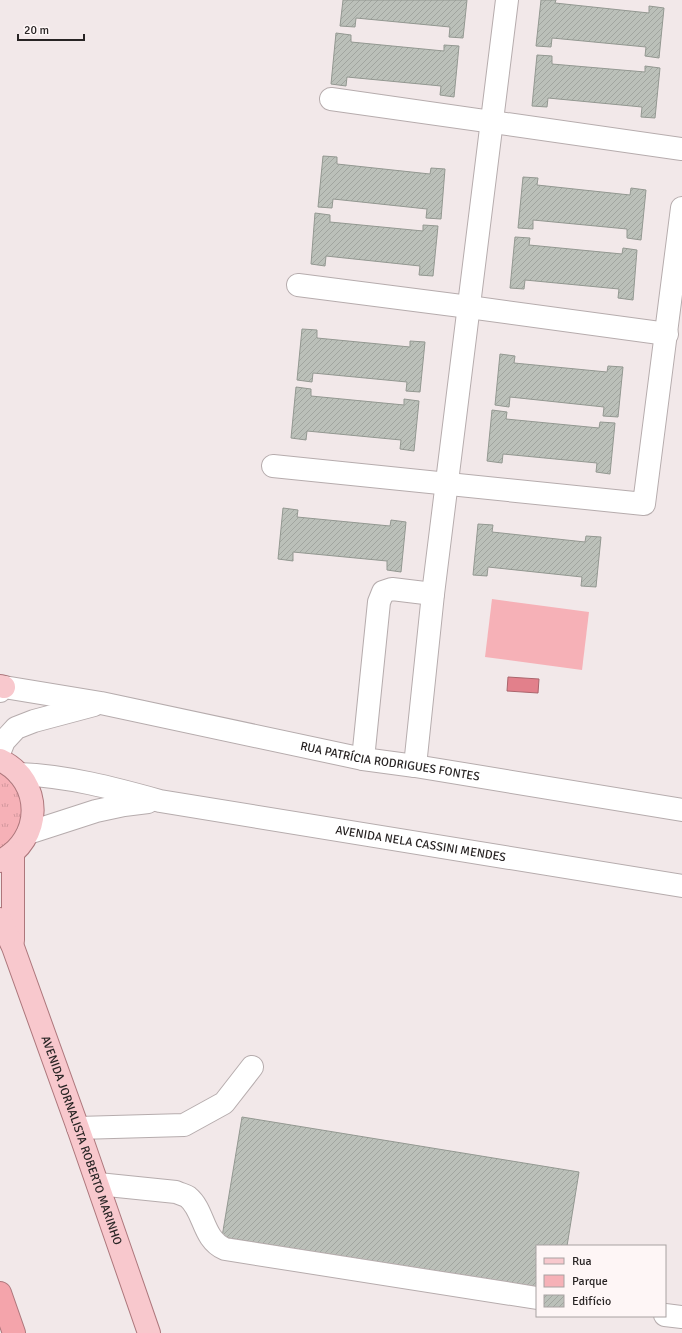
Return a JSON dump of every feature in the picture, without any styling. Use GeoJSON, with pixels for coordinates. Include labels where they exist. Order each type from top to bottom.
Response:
{"type":"FeatureCollection","features":[{"type":"Feature","properties":{"kind":"highway"},"geometry":{"type":"LineString","coordinates":[[0,1293],[14,1333]]}},
{"type":"Feature","properties":{"kind":"main road"},"geometry":{"type":"LineString","coordinates":[[0,760],[13,768],[25,781],[32,798],[33,816],[28,833],[22,844],[7,857]]}},
{"type":"Feature","properties":{"kind":"main road","name":"AVENIDA JORNALISTA ROBERTO MARINHO"},"geometry":{"type":"LineString","coordinates":[[7,857],[13,947]]}},
{"type":"Feature","properties":{"kind":"main road","name":"AVENIDA JORNALISTA ROBERTO MARINHO"},"geometry":{"type":"LineString","coordinates":[[0,919],[13,947],[98,1184],[149,1333]]}},
{"type":"Feature","properties":{"kind":"street"},"geometry":{"type":"LineString","coordinates":[[415,766],[446,484],[507,0]]}},
{"type":"Feature","properties":{"kind":"street"},"geometry":{"type":"LineString","coordinates":[[332,98],[682,149]]}},
{"type":"Feature","properties":{"kind":"street"},"geometry":{"type":"LineString","coordinates":[[273,466],[644,504],[682,208]]}},
{"type":"Feature","properties":{"kind":"street"},"geometry":{"type":"LineString","coordinates":[[298,285],[666,334]]}},
{"type":"Feature","properties":{"kind":"street"},"geometry":{"type":"LineString","coordinates":[[363,759],[380,602],[383,592],[392,589],[433,594]]}},
{"type":"Feature","properties":{"kind":"street","name":"RUA PATRÍCIA RODRIGUES FONTES"},"geometry":{"type":"LineString","coordinates":[[1,688],[101,703],[363,759],[415,766],[682,810]]}},
{"type":"Feature","properties":{"kind":"street","name":"RUA PATRÍCIA RODRIGUES FONTES"},"geometry":{"type":"LineString","coordinates":[[0,751],[4,741],[16,728],[34,721],[101,703]]}},
{"type":"Feature","properties":{"kind":"street","name":"AVENIDA NELA CASSINI MENDES"},"geometry":{"type":"LineString","coordinates":[[19,774],[47,775],[98,784],[160,801],[682,886]]}},
{"type":"Feature","properties":{"kind":"street","name":"AVENIDA NELA CASSINI MENDES"},"geometry":{"type":"LineString","coordinates":[[28,833],[96,810],[160,801]]}},
{"type":"Feature","properties":{"kind":"street"},"geometry":{"type":"LineString","coordinates":[[78,1128],[184,1124],[224,1103],[252,1067]]}},
{"type":"Feature","properties":{"kind":"street"},"geometry":{"type":"LineString","coordinates":[[98,1184],[176,1192],[188,1197],[196,1208],[211,1239],[217,1245],[225,1249],[536,1298]]}},
{"type":"Feature","properties":{"kind":"street"},"geometry":{"type":"LineString","coordinates":[[666,1315],[682,1317]]}},
{"type":"Feature","properties":{"kind":"green space"},"geometry":{"type":"Polygon","coordinates":[[[492,599],[589,612],[582,670],[485,657],[492,599]]]}},
{"type":"Feature","properties":{"kind":"green space"},"geometry":{"type":"Polygon","coordinates":[[[0,766],[10,772],[27,817],[0,855],[0,766]]]}},
{"type":"Feature","properties":{"kind":"shaded area"},"geometry":{"type":"Polygon","coordinates":[[[508,677],[539,679],[538,693],[507,691],[508,677]]]}},
{"type":"Feature","properties":{"kind":"building"},"geometry":{"type":"Polygon","coordinates":[[[343,0],[467,0],[463,38],[449,37],[450,27],[356,18],[355,27],[340,26],[343,0]]]}},
{"type":"Feature","properties":{"kind":"building"},"geometry":{"type":"Polygon","coordinates":[[[541,0],[556,0],[555,3],[649,13],[649,6],[664,8],[659,58],[645,56],[646,47],[552,38],[551,47],[536,46],[541,0]]]}},
{"type":"Feature","properties":{"kind":"building"},"geometry":{"type":"Polygon","coordinates":[[[336,33],[351,35],[351,42],[444,51],[444,45],[459,46],[454,97],[440,95],[441,86],[347,77],[346,86],[331,84],[336,33]]]}},
{"type":"Feature","properties":{"kind":"building"},"geometry":{"type":"Polygon","coordinates":[[[537,55],[552,56],[552,64],[645,72],[645,66],[660,68],[655,118],[641,117],[642,107],[548,98],[547,107],[532,106],[537,55]]]}},
{"type":"Feature","properties":{"kind":"building"},"geometry":{"type":"Polygon","coordinates":[[[323,156],[337,157],[337,164],[430,174],[431,168],[445,169],[441,219],[426,218],[427,209],[333,199],[332,208],[318,207],[323,156]]]}},
{"type":"Feature","properties":{"kind":"building"},"geometry":{"type":"Polygon","coordinates":[[[523,177],[538,178],[537,185],[630,195],[631,188],[646,190],[641,240],[627,238],[627,229],[533,220],[533,229],[518,228],[523,177]]]}},
{"type":"Feature","properties":{"kind":"building"},"geometry":{"type":"Polygon","coordinates":[[[315,213],[330,215],[330,222],[423,231],[423,225],[438,226],[433,276],[419,275],[420,266],[326,256],[325,266],[311,264],[315,213]]]}},
{"type":"Feature","properties":{"kind":"building"},"geometry":{"type":"Polygon","coordinates":[[[515,237],[530,238],[529,245],[622,254],[623,248],[637,250],[633,300],[618,298],[619,289],[525,280],[524,289],[510,288],[515,237]]]}},
{"type":"Feature","properties":{"kind":"building"},"geometry":{"type":"Polygon","coordinates":[[[302,329],[317,330],[317,338],[410,347],[410,341],[425,342],[420,392],[406,391],[407,382],[313,373],[312,382],[297,380],[302,329]]]}},
{"type":"Feature","properties":{"kind":"building"},"geometry":{"type":"Polygon","coordinates":[[[500,354],[515,356],[514,363],[607,372],[608,366],[623,367],[618,417],[603,416],[604,407],[510,397],[509,407],[495,405],[500,354]]]}},
{"type":"Feature","properties":{"kind":"building"},"geometry":{"type":"Polygon","coordinates":[[[296,387],[311,389],[311,396],[404,405],[404,399],[419,401],[414,451],[400,449],[401,440],[307,431],[306,440],[291,438],[296,387]]]}},
{"type":"Feature","properties":{"kind":"building"},"geometry":{"type":"Polygon","coordinates":[[[492,410],[507,412],[506,419],[599,428],[600,422],[615,423],[610,474],[596,472],[597,463],[503,454],[502,463],[487,461],[492,410]]]}},
{"type":"Feature","properties":{"kind":"building"},"geometry":{"type":"Polygon","coordinates":[[[283,508],[298,510],[297,517],[390,526],[391,520],[406,522],[401,572],[387,570],[387,561],[293,552],[293,561],[278,559],[283,508]]]}},
{"type":"Feature","properties":{"kind":"building"},"geometry":{"type":"Polygon","coordinates":[[[478,524],[493,525],[492,532],[585,542],[586,536],[601,537],[596,587],[581,586],[582,577],[488,567],[487,576],[473,575],[478,524]]]}},
{"type":"Feature","properties":{"kind":"building"},"geometry":{"type":"Polygon","coordinates":[[[242,1117],[579,1172],[567,1245],[536,1245],[536,1289],[222,1237],[242,1117]]]}}]}
